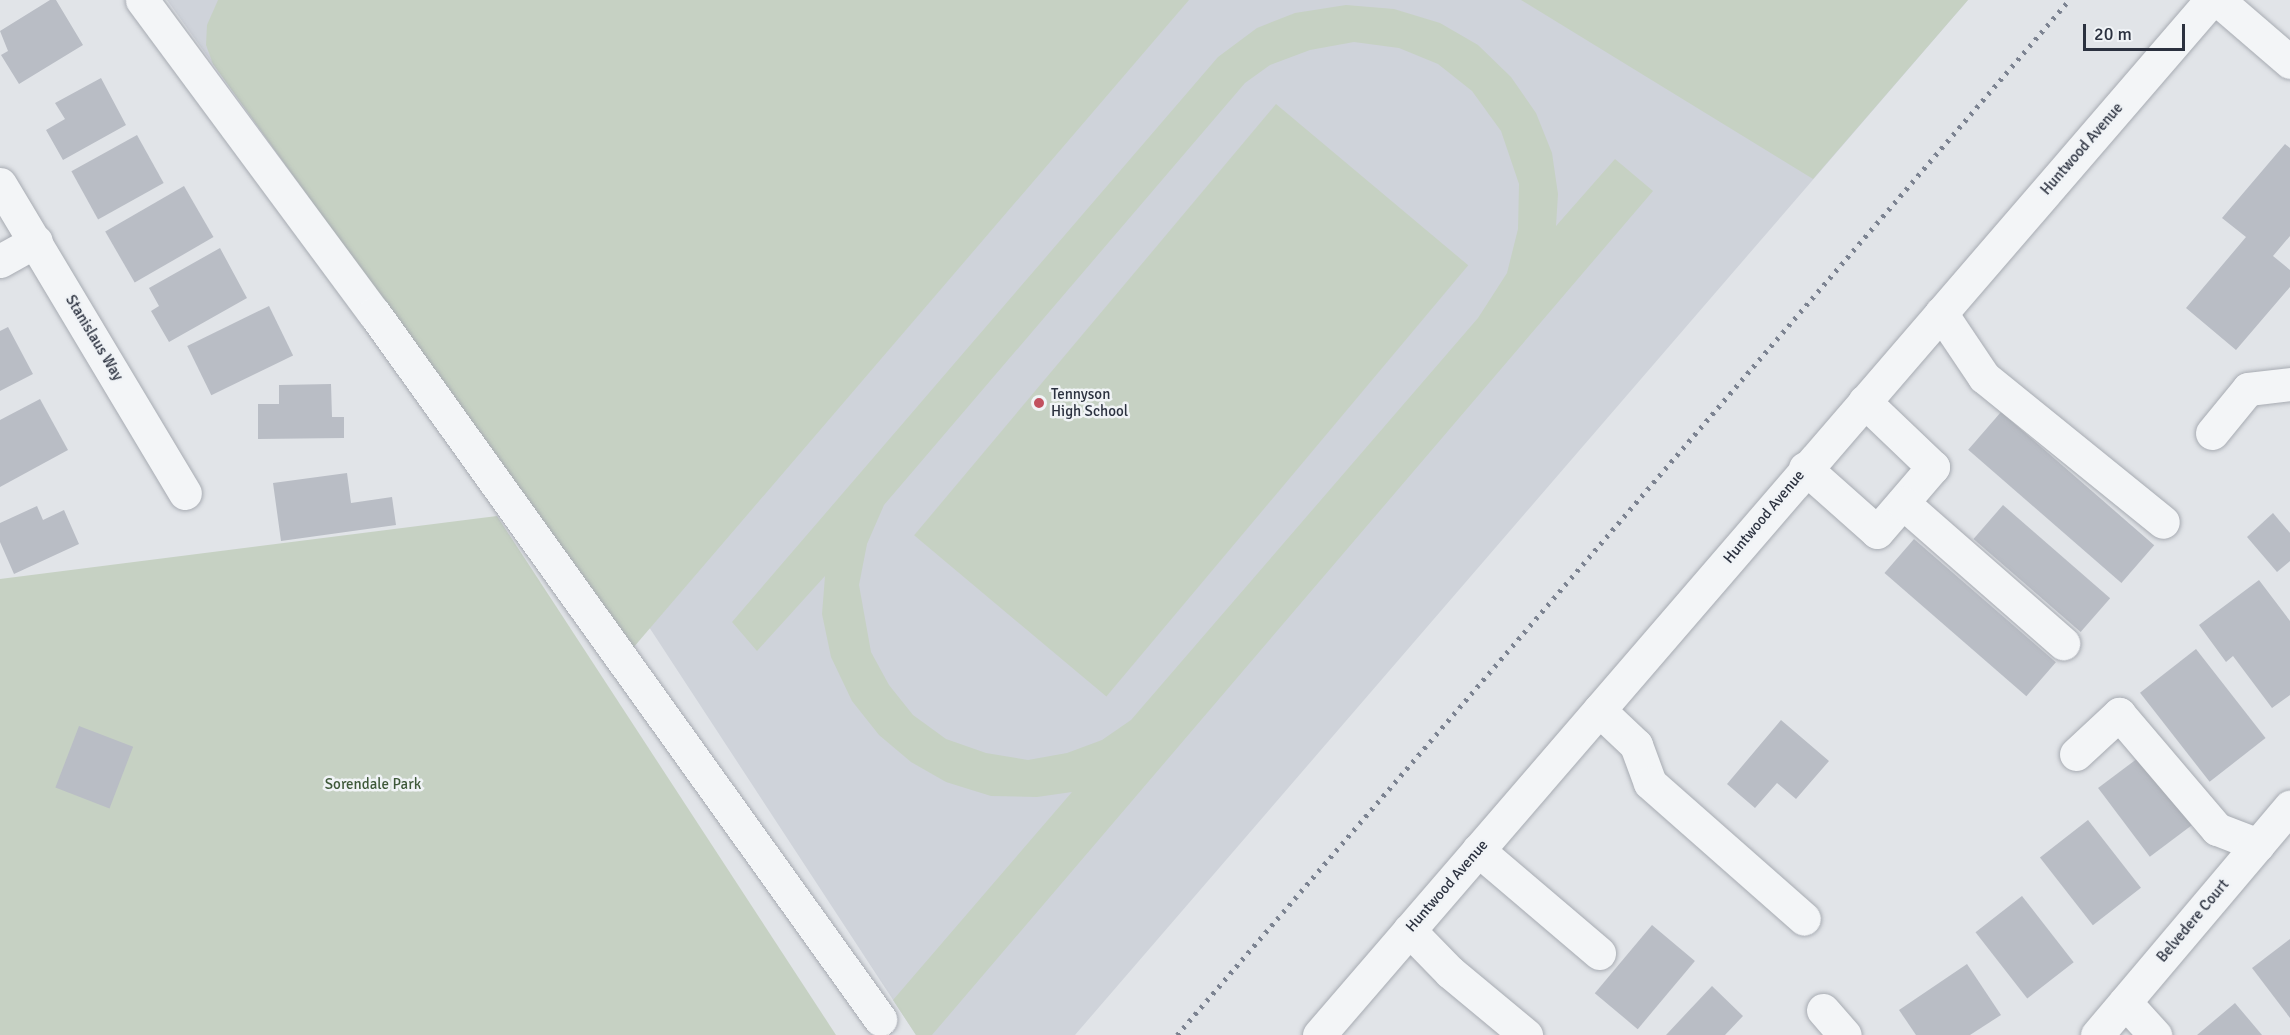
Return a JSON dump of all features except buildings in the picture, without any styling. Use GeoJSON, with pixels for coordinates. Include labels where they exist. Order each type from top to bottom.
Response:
{"type":"FeatureCollection","features":[{"type":"Feature","properties":{"kind":"street"},"geometry":{"type":"LineString","coordinates":[[142,0],[374,313],[880,1020]]}},
{"type":"Feature","properties":{"kind":"street","name":"Huntwood Avenue"},"geometry":{"type":"LineString","coordinates":[[1319,1035],[1805,468],[2211,0]]}},
{"type":"Feature","properties":{"kind":"street"},"geometry":{"type":"LineString","coordinates":[[2218,0],[2290,62]]}},
{"type":"Feature","properties":{"kind":"street","name":"Stanislaus Way"},"geometry":{"type":"LineString","coordinates":[[0,184],[185,493]]}},
{"type":"Feature","properties":{"kind":"street"},"geometry":{"type":"LineString","coordinates":[[0,261],[36,241]]}},
{"type":"Feature","properties":{"kind":"street"},"geometry":{"type":"LineString","coordinates":[[1941,313],[1984,377],[2163,522]]}},
{"type":"Feature","properties":{"kind":"street"},"geometry":{"type":"LineString","coordinates":[[2212,433],[2248,389],[2290,384]]}},
{"type":"Feature","properties":{"kind":"street"},"geometry":{"type":"LineString","coordinates":[[1805,468],[1877,532],[1903,503],[1933,467],[1864,401]]}},
{"type":"Feature","properties":{"kind":"street"},"geometry":{"type":"LineString","coordinates":[[1903,503],[2062,643]]}},
{"type":"Feature","properties":{"kind":"street"},"geometry":{"type":"LineString","coordinates":[[1599,710],[1636,745],[1650,783],[1804,919]]}},
{"type":"Feature","properties":{"kind":"street"},"geometry":{"type":"LineString","coordinates":[[2076,754],[2119,714],[2217,829],[2258,845]]}},
{"type":"Feature","properties":{"kind":"street","name":"Belvedere Court"},"geometry":{"type":"LineString","coordinates":[[2097,1035],[2290,807]]}},
{"type":"Feature","properties":{"kind":"street"},"geometry":{"type":"LineString","coordinates":[[1478,850],[1599,953]]}},
{"type":"Feature","properties":{"kind":"street"},"geometry":{"type":"LineString","coordinates":[[1409,930],[1450,972],[1526,1035]]}},
{"type":"Feature","properties":{"kind":"street"},"geometry":{"type":"LineString","coordinates":[[2125,1002],[2155,1035]]}},
{"type":"Feature","properties":{"kind":"street"},"geometry":{"type":"LineString","coordinates":[[1823,1010],[1845,1035]]}},
{"type":"Feature","properties":{"kind":"shaded area","name":"Tennyson High School"},"geometry":{"type":"Polygon","coordinates":[[[167,0],[1968,0],[1075,1035],[916,1035],[649,627],[633,648],[167,0]]]}},
{"type":"Feature","properties":{"kind":"green space"},"geometry":{"type":"Polygon","coordinates":[[[218,0],[1189,0],[633,648],[213,64],[206,45],[207,25],[218,0]]]}},
{"type":"Feature","properties":{"kind":"green space"},"geometry":{"type":"Polygon","coordinates":[[[1521,0],[1968,0],[1813,179],[1521,0]]]}},
{"type":"Feature","properties":{"kind":"green space"},"geometry":{"type":"Polygon","coordinates":[[[1346,5],[1394,9],[1440,23],[1478,45],[1511,77],[1536,113],[1552,153],[1558,194],[1556,226],[1615,159],[1653,191],[932,1035],[916,1035],[893,1000],[1072,792],[1037,797],[991,796],[946,782],[911,762],[879,735],[852,701],[831,657],[822,614],[825,576],[757,651],[732,622],[1218,57],[1257,28],[1295,13],[1346,5]],[[1354,42],[1310,50],[1270,65],[1245,83],[884,505],[867,544],[859,585],[871,652],[889,685],[913,715],[946,739],[986,753],[1028,760],[1067,753],[1102,740],[1131,720],[1478,318],[1507,273],[1518,229],[1519,184],[1501,131],[1472,91],[1438,64],[1399,48],[1354,42]]]}},
{"type":"Feature","properties":{"kind":"green space"},"geometry":{"type":"Polygon","coordinates":[[[1276,104],[1468,265],[1106,697],[914,535],[1276,104]]]}},
{"type":"Feature","properties":{"kind":"green space","name":"Sorendale Park"},"geometry":{"type":"Polygon","coordinates":[[[497,516],[836,1035],[0,1035],[0,579],[497,516]]]}},
{"type":"Feature","properties":{"kind":"railway"},"geometry":{"type":"LineString","coordinates":[[1177,1035],[2069,0]]}},
{"type":"Feature","properties":{"kind":"place","name":"Tennyson High School"},"geometry":{"type":"Point","coordinates":[1039,403]}}]}
